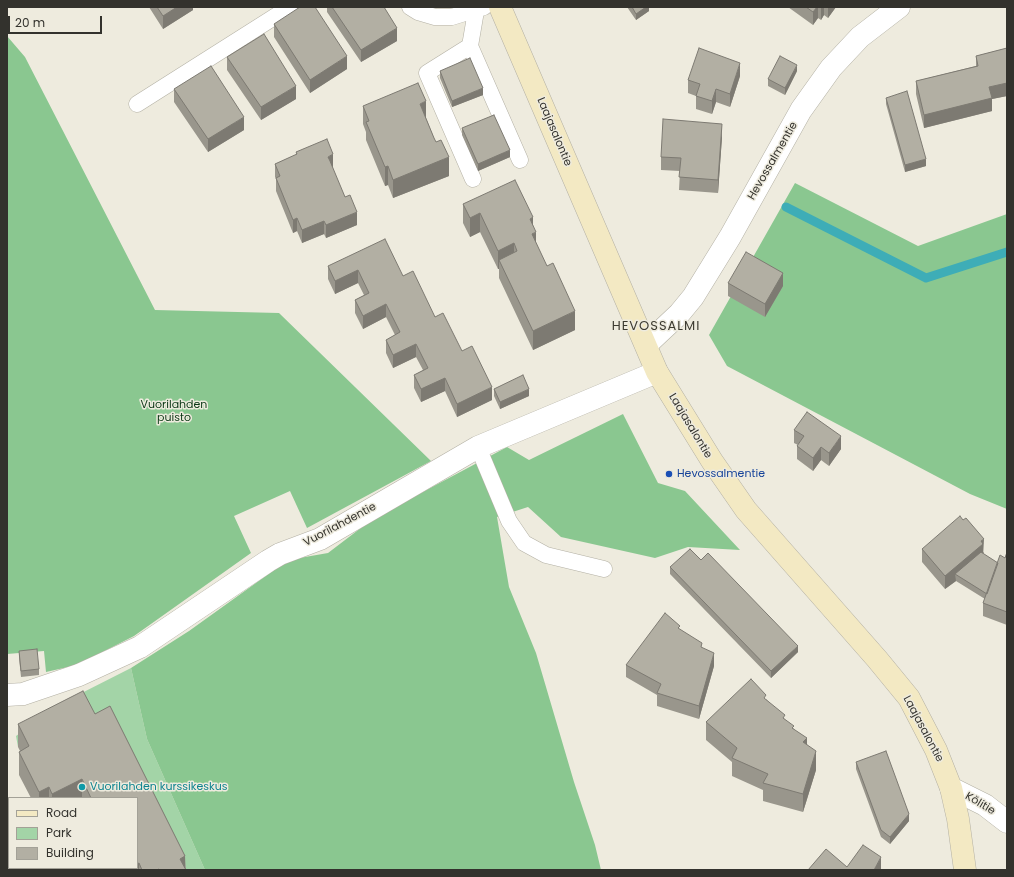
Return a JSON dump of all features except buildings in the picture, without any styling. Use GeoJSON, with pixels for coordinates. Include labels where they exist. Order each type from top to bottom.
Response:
{"type":"FeatureCollection","features":[{"type":"Feature","properties":{"kind":"main road","name":"Laajasalontie"},"geometry":{"type":"LineString","coordinates":[[500,7],[657,372],[712,461],[746,510],[877,659],[909,698],[936,750],[951,788],[958,819],[965,870]]}},
{"type":"Feature","properties":{"kind":"street","name":"Hevossalmentie"},"geometry":{"type":"LineString","coordinates":[[646,346],[679,314],[693,297],[730,237],[801,110],[831,68],[860,37],[899,7]]}},
{"type":"Feature","properties":{"kind":"street","name":"Vuorilahdentie"},"geometry":{"type":"LineString","coordinates":[[7,695],[23,694],[79,675],[140,647],[268,560],[320,539],[478,447],[657,372]]}},
{"type":"Feature","properties":{"kind":"street","name":"Kölitie"},"geometry":{"type":"LineString","coordinates":[[951,788],[985,805],[1007,822]]}},
{"type":"Feature","properties":{"kind":"lane"},"geometry":{"type":"LineString","coordinates":[[136,104],[290,7]]}},
{"type":"Feature","properties":{"kind":"lane"},"geometry":{"type":"LineString","coordinates":[[410,7],[418,12],[435,16],[452,17],[480,9]]}},
{"type":"Feature","properties":{"kind":"lane"},"geometry":{"type":"LineString","coordinates":[[480,9],[470,46],[520,160]]}},
{"type":"Feature","properties":{"kind":"lane"},"geometry":{"type":"LineString","coordinates":[[470,46],[427,74],[473,179]]}},
{"type":"Feature","properties":{"kind":"lane"},"geometry":{"type":"LineString","coordinates":[[478,447],[509,521],[524,543],[546,555],[604,569]]}},
{"type":"Feature","properties":{"kind":"green space","name":"Vuorilahden puisto"},"geometry":{"type":"Polygon","coordinates":[[[7,36],[25,57],[155,310],[279,313],[431,461],[307,528],[290,491],[234,516],[251,553],[134,636],[77,665],[46,672],[44,651],[7,654],[7,36]]]}},
{"type":"Feature","properties":{"kind":"green space"},"geometry":{"type":"Polygon","coordinates":[[[795,183],[918,246],[1007,214],[1007,509],[970,494],[727,366],[709,335],[795,183]]]}},
{"type":"Feature","properties":{"kind":"green space"},"geometry":{"type":"Polygon","coordinates":[[[623,414],[658,483],[685,491],[740,550],[688,547],[655,558],[561,537],[528,507],[497,517],[509,587],[536,653],[574,782],[595,845],[601,870],[205,870],[147,739],[131,668],[189,631],[288,560],[328,553],[374,518],[507,447],[529,460],[623,414]]]}},
{"type":"Feature","properties":{"kind":"green space"},"geometry":{"type":"Polygon","coordinates":[[[131,668],[147,739],[205,870],[181,870],[111,730],[18,747],[16,736],[60,704],[131,668]]]}},
{"type":"Feature","properties":{"kind":"waterway"},"geometry":{"type":"LineString","coordinates":[[786,207],[926,278],[1007,252]]}},
{"type":"Feature","properties":{"kind":"place","name":"Hevossalmentie"},"geometry":{"type":"Point","coordinates":[669,474]}},
{"type":"Feature","properties":{"kind":"place","name":"Vuorilahden kurssikeskus"},"geometry":{"type":"Point","coordinates":[82,787]}},
{"type":"Feature","properties":{"kind":"district","name":"HEVOSSALMI"},"geometry":{"type":"Point","coordinates":[656,327]}}]}
